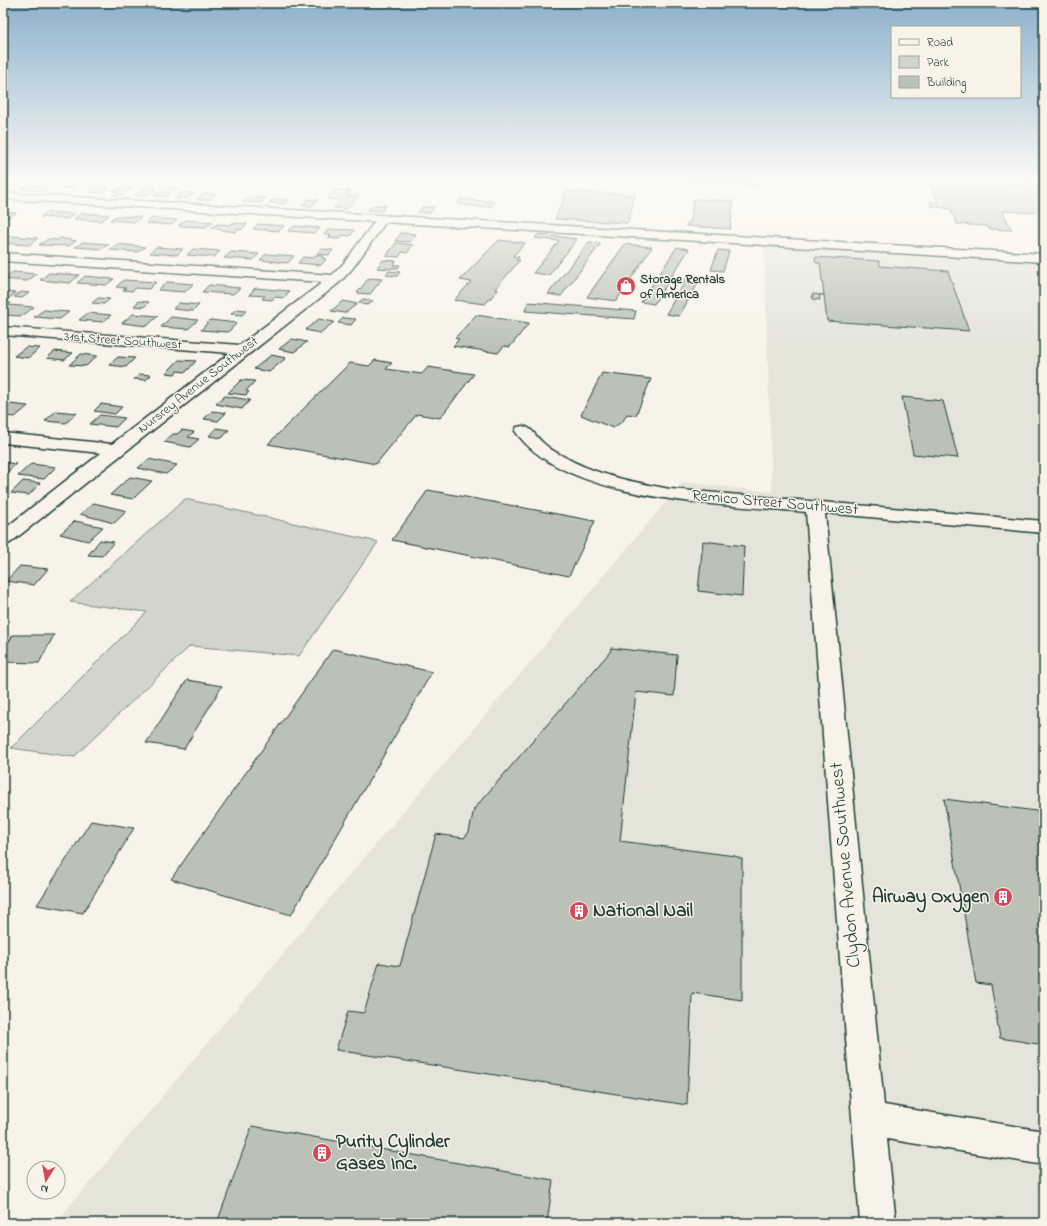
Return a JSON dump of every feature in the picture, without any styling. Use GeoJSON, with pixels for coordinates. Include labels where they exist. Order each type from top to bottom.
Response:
{"type":"FeatureCollection","features":[{"type":"Feature","properties":{"kind":"street","name":"Nursrey Avenue Southwest"},"geometry":{"type":"LineString","coordinates":[[3,539],[335,279],[348,266],[368,238]]}},
{"type":"Feature","properties":{"kind":"street"},"geometry":{"type":"LineString","coordinates":[[708,238],[1044,258]]}},
{"type":"Feature","properties":{"kind":"street"},"geometry":{"type":"LineString","coordinates":[[3,257],[335,279]]}},
{"type":"Feature","properties":{"kind":"street","name":"31st Street Southwest"},"geometry":{"type":"LineString","coordinates":[[3,331],[243,350]]}},
{"type":"Feature","properties":{"kind":"street","name":"Remico Street Southwest"},"geometry":{"type":"LineString","coordinates":[[523,431],[539,448],[566,464],[598,478],[632,487],[670,494],[1044,527]]}},
{"type":"Feature","properties":{"kind":"street"},"geometry":{"type":"LineString","coordinates":[[3,438],[116,449]]}},
{"type":"Feature","properties":{"kind":"street","name":"Clydon Avenue Southwest"},"geometry":{"type":"LineString","coordinates":[[815,506],[878,1223]]}},
{"type":"Feature","properties":{"kind":"street"},"geometry":{"type":"LineString","coordinates":[[869,1119],[1044,1148]]}},
{"type":"Feature","properties":{"kind":"shaded area"},"geometry":{"type":"Polygon","coordinates":[[[764,247],[1044,263],[1044,1223],[55,1223],[683,482],[772,492],[764,247]]]}},
{"type":"Feature","properties":{"kind":"green space"},"geometry":{"type":"Polygon","coordinates":[[[185,499],[378,542],[299,656],[190,646],[74,757],[11,748],[147,612],[70,602],[185,499]]]}},
{"type":"Feature","properties":{"kind":"building"},"geometry":{"type":"Polygon","coordinates":[[[38,238],[29,245],[3,243],[3,239],[38,238]]]}},
{"type":"Feature","properties":{"kind":"building"},"geometry":{"type":"Polygon","coordinates":[[[61,238],[76,241],[69,246],[39,245],[48,239],[57,240],[61,238]]]}},
{"type":"Feature","properties":{"kind":"building"},"geometry":{"type":"Polygon","coordinates":[[[397,238],[413,238],[410,242],[395,241],[397,238]]]}},
{"type":"Feature","properties":{"kind":"building"},"geometry":{"type":"Polygon","coordinates":[[[537,238],[577,239],[549,275],[533,273],[559,241],[537,238]]]}},
{"type":"Feature","properties":{"kind":"building"},"geometry":{"type":"Polygon","coordinates":[[[499,240],[525,243],[513,256],[519,257],[516,260],[520,260],[495,289],[498,290],[485,304],[454,300],[471,282],[460,280],[499,240]]]}},
{"type":"Feature","properties":{"kind":"building"},"geometry":{"type":"Polygon","coordinates":[[[83,242],[109,244],[101,249],[75,247],[83,242]]]}},
{"type":"Feature","properties":{"kind":"building"},"geometry":{"type":"Polygon","coordinates":[[[589,242],[601,243],[561,296],[548,294],[589,242]]]}},
{"type":"Feature","properties":{"kind":"building"},"geometry":{"type":"Polygon","coordinates":[[[396,243],[413,245],[407,253],[402,252],[399,257],[386,256],[396,243]]]}},
{"type":"Feature","properties":{"kind":"building"},"geometry":{"type":"Polygon","coordinates":[[[117,244],[145,247],[137,252],[110,250],[117,244]]]}},
{"type":"Feature","properties":{"kind":"building"},"geometry":{"type":"Polygon","coordinates":[[[625,244],[652,247],[616,301],[587,297],[625,244]]]}},
{"type":"Feature","properties":{"kind":"building"},"geometry":{"type":"Polygon","coordinates":[[[156,247],[183,249],[177,255],[150,253],[156,247]]]}},
{"type":"Feature","properties":{"kind":"building"},"geometry":{"type":"Polygon","coordinates":[[[677,247],[689,249],[654,304],[641,302],[677,247]]]}},
{"type":"Feature","properties":{"kind":"building"},"geometry":{"type":"Polygon","coordinates":[[[193,249],[220,251],[214,257],[187,255],[193,249]]]}},
{"type":"Feature","properties":{"kind":"building"},"geometry":{"type":"Polygon","coordinates":[[[321,249],[333,250],[329,255],[317,254],[321,249]]]}},
{"type":"Feature","properties":{"kind":"building"},"geometry":{"type":"Polygon","coordinates":[[[718,250],[729,251],[723,271],[711,270],[718,250]]]}},
{"type":"Feature","properties":{"kind":"building"},"geometry":{"type":"Polygon","coordinates":[[[231,252],[259,254],[253,260],[224,258],[231,252]]]}},
{"type":"Feature","properties":{"kind":"building"},"geometry":{"type":"Polygon","coordinates":[[[266,254],[294,256],[288,263],[260,260],[266,254]]]}},
{"type":"Feature","properties":{"kind":"building"},"geometry":{"type":"Polygon","coordinates":[[[315,255],[323,256],[322,258],[326,259],[321,265],[298,263],[303,257],[313,258],[315,255]]]}},
{"type":"Feature","properties":{"kind":"building"},"geometry":{"type":"Polygon","coordinates":[[[815,257],[879,261],[880,266],[948,271],[969,331],[827,321],[820,263],[816,263],[815,257]]]}},
{"type":"Feature","properties":{"kind":"building"},"geometry":{"type":"Polygon","coordinates":[[[383,260],[396,261],[393,265],[400,265],[398,268],[377,268],[383,260]]]}},
{"type":"Feature","properties":{"kind":"building"},"geometry":{"type":"Polygon","coordinates":[[[389,271],[400,272],[397,276],[386,275],[389,271]]]}},
{"type":"Feature","properties":{"kind":"building"},"geometry":{"type":"Polygon","coordinates":[[[13,272],[37,274],[27,281],[3,279],[13,272]]]}},
{"type":"Feature","properties":{"kind":"building"},"geometry":{"type":"Polygon","coordinates":[[[49,273],[79,275],[70,283],[40,280],[49,273]]]}},
{"type":"Feature","properties":{"kind":"building"},"geometry":{"type":"Polygon","coordinates":[[[85,276],[114,279],[106,285],[77,283],[85,276]]]}},
{"type":"Feature","properties":{"kind":"building"},"geometry":{"type":"Polygon","coordinates":[[[688,276],[701,278],[679,316],[666,314],[688,276]]]}},
{"type":"Feature","properties":{"kind":"building"},"geometry":{"type":"Polygon","coordinates":[[[369,278],[382,279],[370,294],[357,293],[369,278]]]}},
{"type":"Feature","properties":{"kind":"building"},"geometry":{"type":"Polygon","coordinates":[[[124,280],[156,282],[149,289],[136,288],[132,291],[123,290],[126,288],[116,287],[124,280]]]}},
{"type":"Feature","properties":{"kind":"building"},"geometry":{"type":"Polygon","coordinates":[[[167,282],[193,284],[185,292],[158,290],[167,282]]]}},
{"type":"Feature","properties":{"kind":"building"},"geometry":{"type":"Polygon","coordinates":[[[209,285],[240,288],[233,294],[202,292],[209,285]]]}},
{"type":"Feature","properties":{"kind":"building"},"geometry":{"type":"Polygon","coordinates":[[[255,288],[289,291],[284,298],[274,297],[272,300],[262,299],[265,296],[249,295],[255,288]]]}},
{"type":"Feature","properties":{"kind":"building"},"geometry":{"type":"Polygon","coordinates":[[[5,292],[16,293],[9,298],[3,297],[5,292]]]}},
{"type":"Feature","properties":{"kind":"building"},"geometry":{"type":"Polygon","coordinates":[[[21,292],[29,293],[22,298],[14,297],[21,292]]]}},
{"type":"Feature","properties":{"kind":"building"},"geometry":{"type":"Polygon","coordinates":[[[812,294],[824,295],[819,295],[820,300],[813,299],[812,294]]]}},
{"type":"Feature","properties":{"kind":"building"},"geometry":{"type":"Polygon","coordinates":[[[98,298],[110,299],[104,304],[92,303],[98,298]]]}},
{"type":"Feature","properties":{"kind":"building"},"geometry":{"type":"Polygon","coordinates":[[[363,299],[373,301],[367,305],[358,303],[363,299]]]}},
{"type":"Feature","properties":{"kind":"building"},"geometry":{"type":"Polygon","coordinates":[[[139,301],[149,302],[144,307],[134,306],[139,301]]]}},
{"type":"Feature","properties":{"kind":"building"},"geometry":{"type":"Polygon","coordinates":[[[343,301],[357,304],[345,313],[331,311],[343,301]]]}},
{"type":"Feature","properties":{"kind":"building"},"geometry":{"type":"Polygon","coordinates":[[[6,302],[11,303],[8,305],[34,307],[22,316],[3,315],[3,310],[8,306],[3,305],[6,302]]]}},
{"type":"Feature","properties":{"kind":"building"},"geometry":{"type":"Polygon","coordinates":[[[528,302],[636,311],[634,319],[525,311],[528,302]]]}},
{"type":"Feature","properties":{"kind":"building"},"geometry":{"type":"Polygon","coordinates":[[[179,303],[199,305],[193,311],[173,309],[179,303]]]}},
{"type":"Feature","properties":{"kind":"building"},"geometry":{"type":"Polygon","coordinates":[[[236,309],[247,310],[242,315],[231,314],[236,309]]]}},
{"type":"Feature","properties":{"kind":"building"},"geometry":{"type":"Polygon","coordinates":[[[44,310],[69,312],[60,319],[34,317],[44,310]]]}},
{"type":"Feature","properties":{"kind":"building"},"geometry":{"type":"Polygon","coordinates":[[[88,313],[111,315],[103,322],[79,320],[88,313]]]}},
{"type":"Feature","properties":{"kind":"building"},"geometry":{"type":"Polygon","coordinates":[[[133,314],[158,316],[147,326],[122,323],[133,314]]]}},
{"type":"Feature","properties":{"kind":"building"},"geometry":{"type":"Polygon","coordinates":[[[476,315],[529,323],[510,347],[504,346],[498,353],[453,346],[459,339],[455,338],[476,315]]]}},
{"type":"Feature","properties":{"kind":"building"},"geometry":{"type":"Polygon","coordinates":[[[171,317],[198,320],[188,329],[161,327],[171,317]]]}},
{"type":"Feature","properties":{"kind":"building"},"geometry":{"type":"Polygon","coordinates":[[[343,318],[356,319],[351,325],[338,323],[343,318]]]}},
{"type":"Feature","properties":{"kind":"building"},"geometry":{"type":"Polygon","coordinates":[[[319,319],[334,322],[320,333],[305,330],[319,319]]]}},
{"type":"Feature","properties":{"kind":"building"},"geometry":{"type":"Polygon","coordinates":[[[210,320],[237,323],[228,332],[201,330],[210,320]]]}},
{"type":"Feature","properties":{"kind":"building"},"geometry":{"type":"Polygon","coordinates":[[[292,339],[307,342],[294,352],[279,349],[292,339]]]}},
{"type":"Feature","properties":{"kind":"building"},"geometry":{"type":"Polygon","coordinates":[[[26,347],[40,348],[28,358],[14,356],[26,347]]]}},
{"type":"Feature","properties":{"kind":"building"},"geometry":{"type":"Polygon","coordinates":[[[55,351],[73,353],[64,360],[47,358],[55,351]]]}},
{"type":"Feature","properties":{"kind":"building"},"geometry":{"type":"Polygon","coordinates":[[[81,354],[97,356],[86,366],[69,365],[81,354]]]}},
{"type":"Feature","properties":{"kind":"building"},"geometry":{"type":"Polygon","coordinates":[[[271,355],[286,358],[269,372],[254,369],[271,355]]]}},
{"type":"Feature","properties":{"kind":"building"},"geometry":{"type":"Polygon","coordinates":[[[118,357],[135,358],[126,367],[109,365],[118,357]]]}},
{"type":"Feature","properties":{"kind":"building"},"geometry":{"type":"Polygon","coordinates":[[[179,360],[196,361],[186,372],[177,371],[175,374],[166,373],[179,360]]]}},
{"type":"Feature","properties":{"kind":"building"},"geometry":{"type":"Polygon","coordinates":[[[375,360],[392,363],[386,369],[422,374],[428,367],[474,374],[440,418],[417,414],[376,464],[268,444],[350,363],[369,366],[375,360]]]}},
{"type":"Feature","properties":{"kind":"building"},"geometry":{"type":"Polygon","coordinates":[[[602,373],[651,379],[636,415],[627,414],[623,421],[613,428],[581,415],[602,373]]]}},
{"type":"Feature","properties":{"kind":"building"},"geometry":{"type":"Polygon","coordinates":[[[139,374],[151,375],[146,380],[134,379],[139,374]]]}},
{"type":"Feature","properties":{"kind":"building"},"geometry":{"type":"Polygon","coordinates":[[[241,380],[255,381],[246,391],[249,392],[246,395],[228,393],[241,380]]]}},
{"type":"Feature","properties":{"kind":"building"},"geometry":{"type":"Polygon","coordinates":[[[225,396],[250,400],[242,409],[216,404],[225,396]]]}},
{"type":"Feature","properties":{"kind":"building"},"geometry":{"type":"Polygon","coordinates":[[[902,397],[943,401],[958,458],[913,454],[902,397]]]}},
{"type":"Feature","properties":{"kind":"building"},"geometry":{"type":"Polygon","coordinates":[[[10,404],[28,406],[15,417],[3,416],[3,410],[10,404]]]}},
{"type":"Feature","properties":{"kind":"building"},"geometry":{"type":"Polygon","coordinates":[[[101,404],[122,407],[115,414],[94,411],[101,404]]]}},
{"type":"Feature","properties":{"kind":"building"},"geometry":{"type":"Polygon","coordinates":[[[56,411],[77,413],[66,423],[45,421],[56,411]]]}},
{"type":"Feature","properties":{"kind":"building"},"geometry":{"type":"Polygon","coordinates":[[[212,411],[226,413],[218,421],[204,419],[212,411]]]}},
{"type":"Feature","properties":{"kind":"building"},"geometry":{"type":"Polygon","coordinates":[[[100,415],[125,418],[116,427],[90,424],[100,415]]]}},
{"type":"Feature","properties":{"kind":"building"},"geometry":{"type":"Polygon","coordinates":[[[216,428],[229,430],[222,438],[209,436],[216,428]]]}},
{"type":"Feature","properties":{"kind":"building"},"geometry":{"type":"Polygon","coordinates":[[[182,430],[194,432],[188,437],[199,439],[190,447],[164,442],[173,434],[177,434],[182,430]]]}},
{"type":"Feature","properties":{"kind":"building"},"geometry":{"type":"Polygon","coordinates":[[[149,459],[177,465],[166,474],[138,468],[149,459]]]}},
{"type":"Feature","properties":{"kind":"building"},"geometry":{"type":"Polygon","coordinates":[[[3,462],[16,464],[3,476],[3,462]]]}},
{"type":"Feature","properties":{"kind":"building"},"geometry":{"type":"Polygon","coordinates":[[[31,464],[56,467],[44,479],[18,476],[31,464]]]}},
{"type":"Feature","properties":{"kind":"building"},"geometry":{"type":"Polygon","coordinates":[[[130,477],[152,481],[133,499],[110,495],[130,477]]]}},
{"type":"Feature","properties":{"kind":"building"},"geometry":{"type":"Polygon","coordinates":[[[23,481],[40,483],[29,495],[11,493],[23,481]]]}},
{"type":"Feature","properties":{"kind":"building"},"geometry":{"type":"Polygon","coordinates":[[[428,490],[595,521],[569,576],[392,540],[428,490]]]}},
{"type":"Feature","properties":{"kind":"building"},"geometry":{"type":"Polygon","coordinates":[[[94,503],[127,511],[114,523],[80,514],[94,503]]]}},
{"type":"Feature","properties":{"kind":"building"},"geometry":{"type":"Polygon","coordinates":[[[75,521],[103,527],[88,541],[60,534],[75,521]]]}},
{"type":"Feature","properties":{"kind":"building"},"geometry":{"type":"Polygon","coordinates":[[[100,540],[114,542],[102,556],[88,555],[100,540]]]}},
{"type":"Feature","properties":{"kind":"building"},"geometry":{"type":"Polygon","coordinates":[[[703,541],[744,546],[742,596],[698,591],[703,541]]]}},
{"type":"Feature","properties":{"kind":"building"},"geometry":{"type":"Polygon","coordinates":[[[20,566],[48,569],[34,585],[6,581],[20,566]]]}},
{"type":"Feature","properties":{"kind":"building"},"geometry":{"type":"Polygon","coordinates":[[[13,635],[54,635],[39,663],[3,662],[3,651],[13,635]]]}},
{"type":"Feature","properties":{"kind":"building","name":"National Nail"},"geometry":{"type":"Polygon","coordinates":[[[611,648],[677,655],[674,696],[636,692],[620,841],[735,856],[742,859],[742,1000],[692,993],[687,1105],[336,1050],[348,1011],[364,1013],[379,963],[400,966],[436,834],[464,838],[469,832],[474,809],[610,652],[611,648]]]}},
{"type":"Feature","properties":{"kind":"building"},"geometry":{"type":"Polygon","coordinates":[[[333,649],[432,672],[291,915],[171,879],[333,649]]]}},
{"type":"Feature","properties":{"kind":"building"},"geometry":{"type":"Polygon","coordinates":[[[187,680],[222,686],[184,749],[146,743],[187,680]]]}},
{"type":"Feature","properties":{"kind":"building","name":"Airway Oxygen"},"geometry":{"type":"Polygon","coordinates":[[[944,799],[1044,812],[1044,1045],[1000,1038],[991,985],[976,983],[944,799]]]}},
{"type":"Feature","properties":{"kind":"building"},"geometry":{"type":"Polygon","coordinates":[[[91,821],[134,828],[83,913],[37,905],[91,821]]]}},
{"type":"Feature","properties":{"kind":"building","name":"Purity Cylinder Gases Inc."},"geometry":{"type":"Polygon","coordinates":[[[252,1126],[553,1180],[547,1223],[217,1223],[252,1126]]]}},
{"type":"Feature","properties":{"kind":"place","name":"Storage Rentals of America"},"geometry":{"type":"Point","coordinates":[626,286]}},
{"type":"Feature","properties":{"kind":"place","name":"Airway Oxygen"},"geometry":{"type":"Point","coordinates":[1003,897]}},
{"type":"Feature","properties":{"kind":"place","name":"National Nail"},"geometry":{"type":"Point","coordinates":[579,911]}},
{"type":"Feature","properties":{"kind":"place","name":"Purity Cylinder Gases Inc."},"geometry":{"type":"Point","coordinates":[322,1153]}}]}
